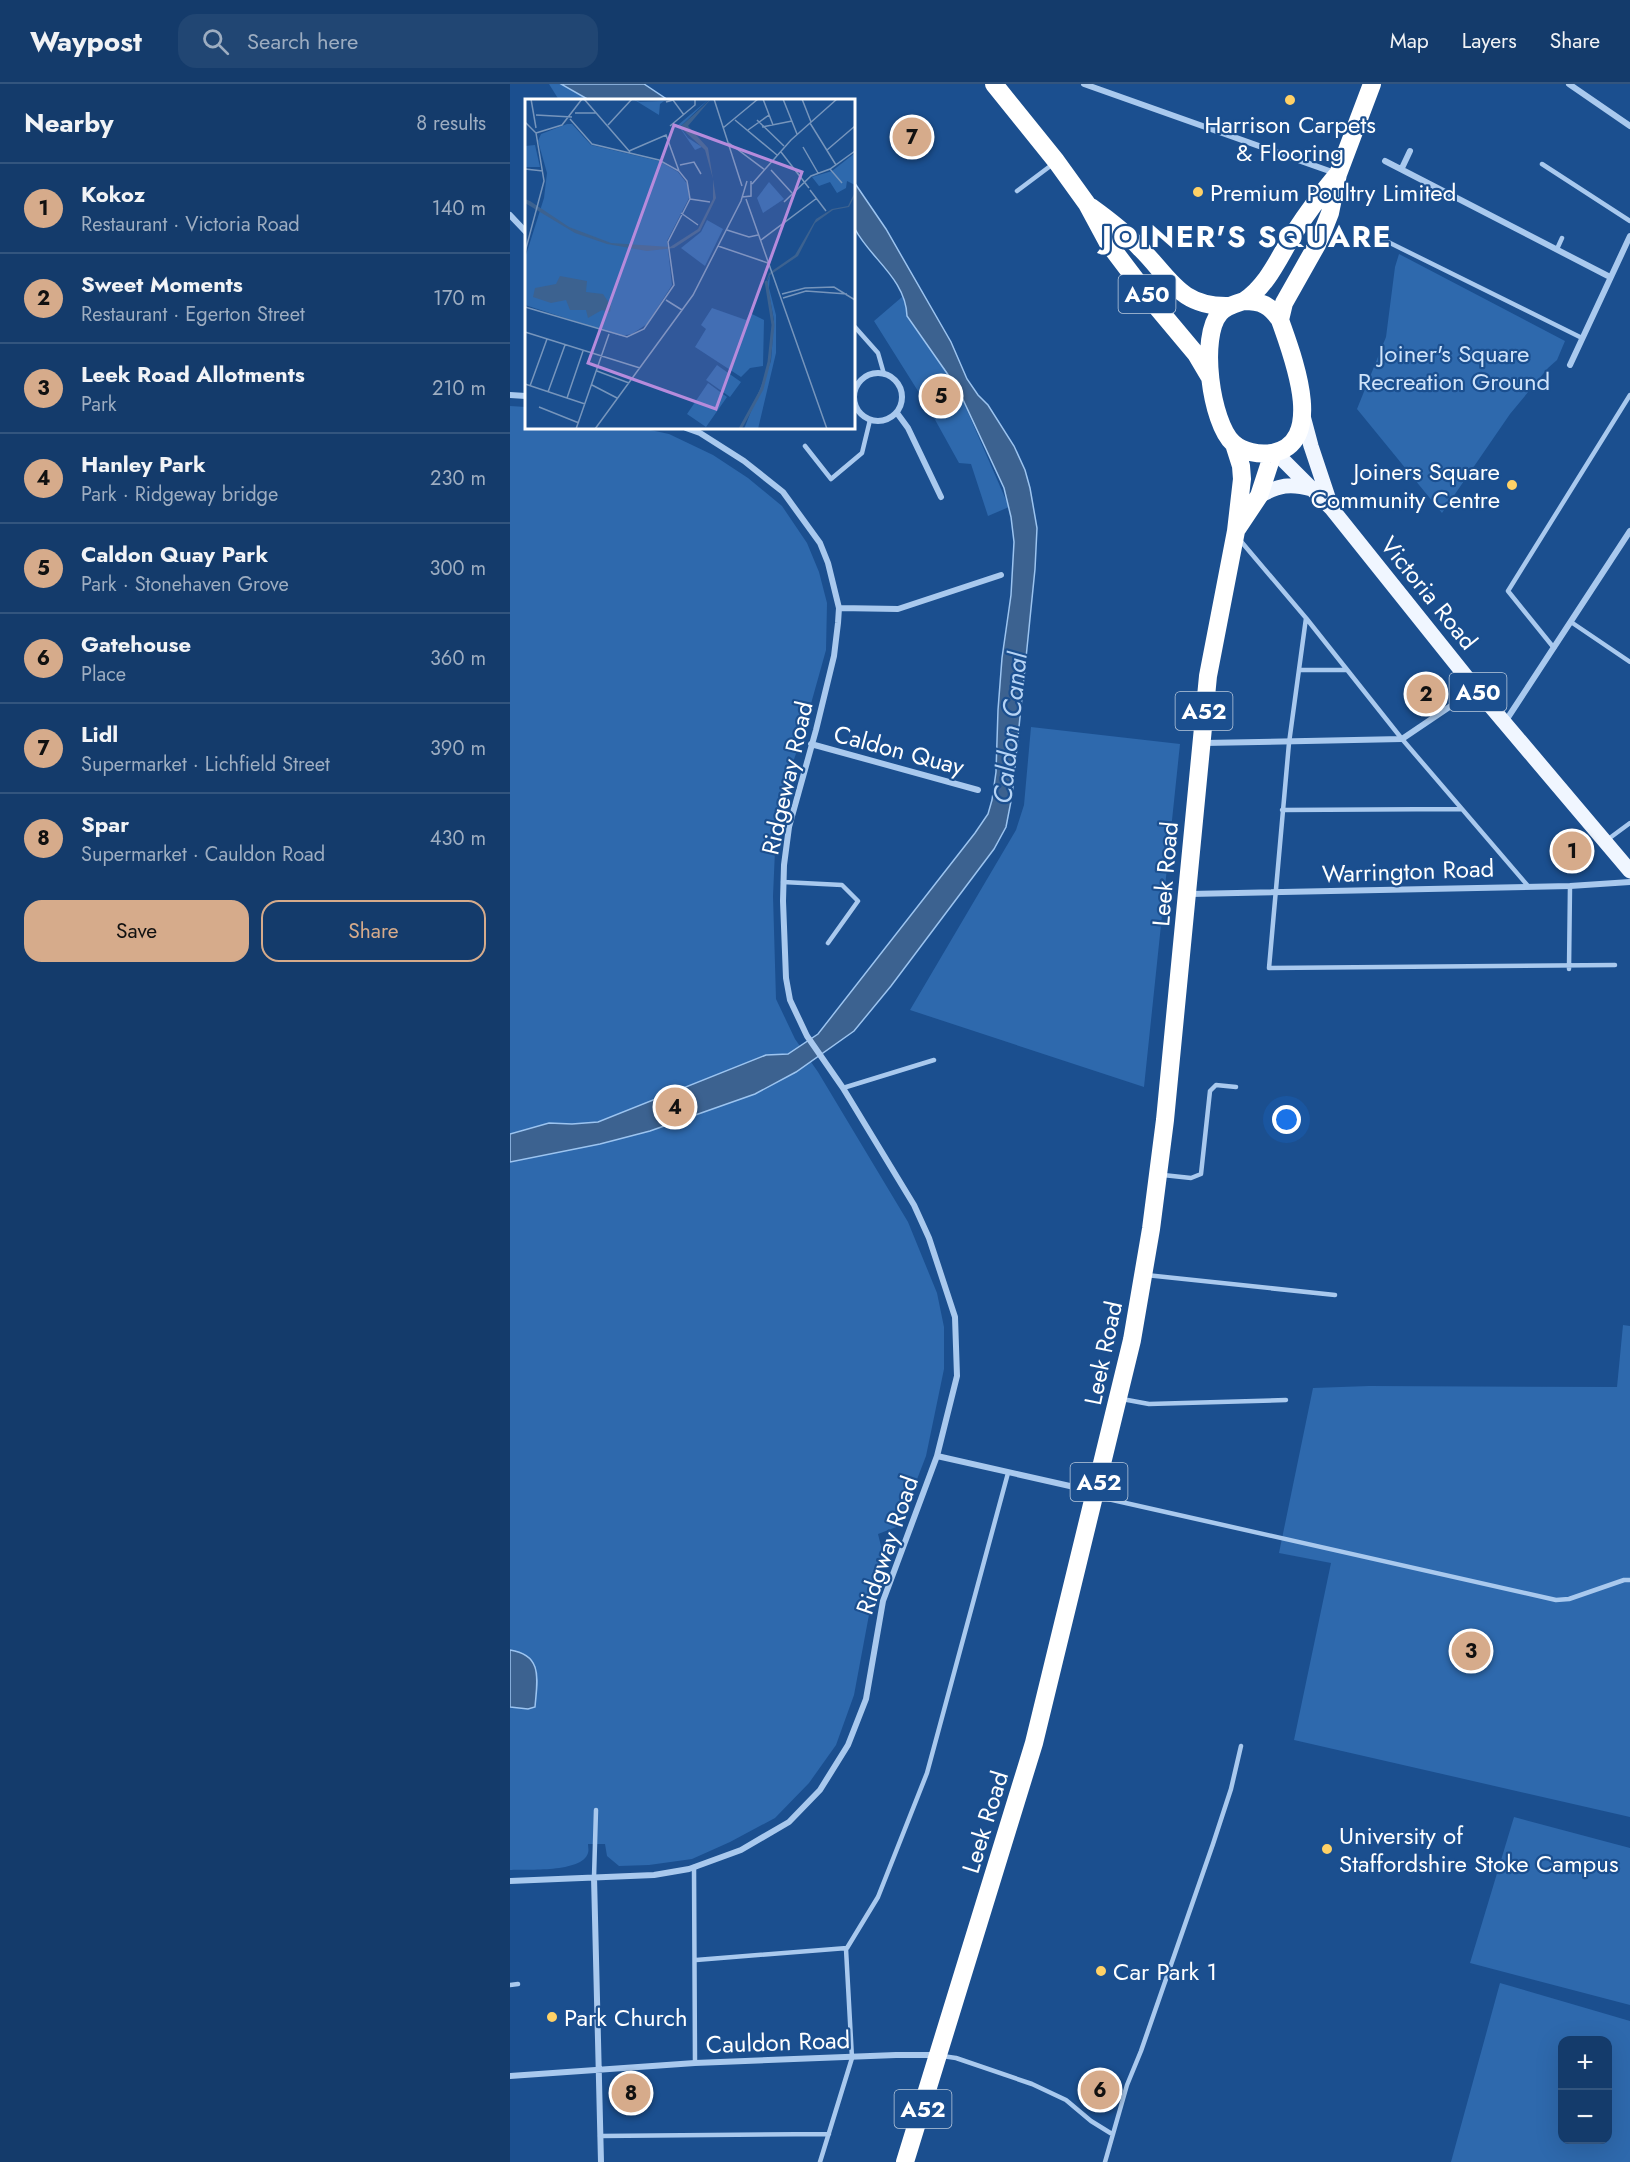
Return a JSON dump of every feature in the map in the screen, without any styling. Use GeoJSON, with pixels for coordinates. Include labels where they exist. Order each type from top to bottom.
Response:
{"type":"FeatureCollection","features":[{"type":"Feature","properties":{"kind":"highway","name":"A50"},"geometry":{"type":"LineString","coordinates":[[994,84],[1056,161],[1087,204],[1108,243],[1196,354],[1211,381]]}},
{"type":"Feature","properties":{"kind":"highway","name":"A52"},"geometry":{"type":"LineString","coordinates":[[1280,320],[1284,303],[1319,241],[1330,213],[1338,174],[1372,84]]}},
{"type":"Feature","properties":{"kind":"highway","name":"A52"},"geometry":{"type":"LineString","coordinates":[[1234,444],[1224,430],[1211,381],[1209,343],[1211,329],[1220,312],[1254,294],[1266,280],[1314,202],[1338,174]]}},
{"type":"Feature","properties":{"kind":"highway","name":"A50"},"geometry":{"type":"LineString","coordinates":[[1087,204],[1121,229],[1174,288],[1190,298],[1207,304],[1236,304]]}},
{"type":"Feature","properties":{"kind":"highway"},"geometry":{"type":"LineString","coordinates":[[1236,304],[1264,303],[1280,320],[1297,376],[1303,416]]}},
{"type":"Feature","properties":{"kind":"highway","name":"A52"},"geometry":{"type":"LineString","coordinates":[[1274,452],[1289,445],[1303,416]]}},
{"type":"Feature","properties":{"kind":"highway"},"geometry":{"type":"LineString","coordinates":[[1234,444],[1250,452],[1274,452]]}},
{"type":"Feature","properties":{"kind":"highway","name":"Leek Road"},"geometry":{"type":"LineString","coordinates":[[906,2162],[1034,1743],[1132,1340],[1158,1174],[1208,676],[1236,533],[1242,479],[1241,466],[1234,444]]}},
{"type":"Feature","properties":{"kind":"highway","name":"Leek Road"},"geometry":{"type":"LineString","coordinates":[[1236,533],[1259,496],[1274,452]]}},
{"type":"Feature","properties":{"kind":"main road","name":"Victoria Road"},"geometry":{"type":"LineString","coordinates":[[1303,416],[1319,474],[1332,509]]}},
{"type":"Feature","properties":{"kind":"main road","name":"Victoria Road"},"geometry":{"type":"LineString","coordinates":[[1274,452],[1300,474],[1332,509],[1476,689],[1630,871]]}},
{"type":"Feature","properties":{"kind":"main road"},"geometry":{"type":"LineString","coordinates":[[1259,496],[1286,485],[1298,485],[1312,489]]}},
{"type":"Feature","properties":{"kind":"street"},"geometry":{"type":"LineString","coordinates":[[1084,84],[1338,174]]}},
{"type":"Feature","properties":{"kind":"street"},"geometry":{"type":"LineString","coordinates":[[1569,84],[1630,126]]}},
{"type":"Feature","properties":{"kind":"street"},"geometry":{"type":"LineString","coordinates":[[1402,168],[1410,151]]}},
{"type":"Feature","properties":{"kind":"street"},"geometry":{"type":"LineString","coordinates":[[1385,161],[1610,277]]}},
{"type":"Feature","properties":{"kind":"street"},"geometry":{"type":"LineString","coordinates":[[510,215],[525,231]]}},
{"type":"Feature","properties":{"kind":"street"},"geometry":{"type":"LineString","coordinates":[[1570,365],[1630,236]]}},
{"type":"Feature","properties":{"kind":"street"},"geometry":{"type":"LineString","coordinates":[[855,386],[868,376],[884,374],[891,377],[901,390],[901,406],[897,413],[885,420],[870,420],[858,410],[855,398]]}},
{"type":"Feature","properties":{"kind":"street"},"geometry":{"type":"LineString","coordinates":[[510,395],[525,396]]}},
{"type":"Feature","properties":{"kind":"street"},"geometry":{"type":"LineString","coordinates":[[897,413],[908,428],[940,497]]}},
{"type":"Feature","properties":{"kind":"street","name":"Ridgeway Road"},"geometry":{"type":"LineString","coordinates":[[689,429],[700,433],[737,456],[783,492],[820,543],[828,563],[839,608],[834,656],[789,827],[783,882],[786,978],[790,999],[807,1036],[841,1084]]}},
{"type":"Feature","properties":{"kind":"street"},"geometry":{"type":"LineString","coordinates":[[1505,722],[1630,531]]}},
{"type":"Feature","properties":{"kind":"street"},"geometry":{"type":"LineString","coordinates":[[839,608],[898,609],[1001,575]]}},
{"type":"Feature","properties":{"kind":"street"},"geometry":{"type":"LineString","coordinates":[[1201,743],[1402,739],[1476,689]]}},
{"type":"Feature","properties":{"kind":"street","name":"Caldon Quay"},"geometry":{"type":"LineString","coordinates":[[811,744],[978,790]]}},
{"type":"Feature","properties":{"kind":"street","name":"Warrington Road"},"geometry":{"type":"LineString","coordinates":[[1187,894],[1528,885],[1570,886],[1630,882]]}},
{"type":"Feature","properties":{"kind":"street","name":"Ridgway Road"},"geometry":{"type":"LineString","coordinates":[[510,1881],[654,1875],[694,1867],[741,1850],[789,1822],[820,1790],[848,1745],[866,1699],[883,1601],[937,1456],[957,1376],[955,1317],[929,1238],[917,1211],[841,1084]]}},
{"type":"Feature","properties":{"kind":"street"},"geometry":{"type":"LineString","coordinates":[[937,1456],[1096,1492]]}},
{"type":"Feature","properties":{"kind":"street"},"geometry":{"type":"LineString","coordinates":[[594,1877],[601,2162]]}},
{"type":"Feature","properties":{"kind":"street","name":"Cauldon Road"},"geometry":{"type":"LineString","coordinates":[[510,2076],[695,2063],[939,2055]]}},
{"type":"Feature","properties":{"kind":"lane"},"geometry":{"type":"LineString","coordinates":[[1017,191],[1056,161]]}},
{"type":"Feature","properties":{"kind":"lane"},"geometry":{"type":"LineString","coordinates":[[1542,164],[1630,221]]}},
{"type":"Feature","properties":{"kind":"lane"},"geometry":{"type":"LineString","coordinates":[[1557,249],[1562,238]]}},
{"type":"Feature","properties":{"kind":"lane"},"geometry":{"type":"LineString","coordinates":[[1382,239],[1582,338]]}},
{"type":"Feature","properties":{"kind":"lane"},"geometry":{"type":"LineString","coordinates":[[855,327],[878,353],[884,374]]}},
{"type":"Feature","properties":{"kind":"lane"},"geometry":{"type":"LineString","coordinates":[[1554,648],[1508,591],[1630,395]]}},
{"type":"Feature","properties":{"kind":"lane"},"geometry":{"type":"LineString","coordinates":[[805,446],[831,479],[862,453],[870,420]]}},
{"type":"Feature","properties":{"kind":"lane"},"geometry":{"type":"LineString","coordinates":[[1236,533],[1402,739],[1528,885]]}},
{"type":"Feature","properties":{"kind":"lane"},"geometry":{"type":"LineString","coordinates":[[1306,618],[1289,743],[1269,968],[1615,965]]}},
{"type":"Feature","properties":{"kind":"lane"},"geometry":{"type":"LineString","coordinates":[[1571,622],[1630,662]]}},
{"type":"Feature","properties":{"kind":"lane"},"geometry":{"type":"LineString","coordinates":[[1299,670],[1347,670]]}},
{"type":"Feature","properties":{"kind":"lane"},"geometry":{"type":"LineString","coordinates":[[1282,810],[1461,809]]}},
{"type":"Feature","properties":{"kind":"lane"},"geometry":{"type":"LineString","coordinates":[[1605,842],[1630,822]]}},
{"type":"Feature","properties":{"kind":"lane"},"geometry":{"type":"LineString","coordinates":[[783,882],[842,885],[858,901],[828,943]]}},
{"type":"Feature","properties":{"kind":"lane"},"geometry":{"type":"LineString","coordinates":[[1569,967],[1570,886]]}},
{"type":"Feature","properties":{"kind":"lane"},"geometry":{"type":"LineString","coordinates":[[841,1084],[934,1059]]}},
{"type":"Feature","properties":{"kind":"lane"},"geometry":{"type":"LineString","coordinates":[[1158,1174],[1191,1178],[1201,1174],[1210,1091],[1216,1085],[1236,1087]]}},
{"type":"Feature","properties":{"kind":"lane"},"geometry":{"type":"LineString","coordinates":[[1143,1275],[1335,1294]]}},
{"type":"Feature","properties":{"kind":"lane"},"geometry":{"type":"LineString","coordinates":[[1119,1399],[1149,1404],[1286,1400]]}},
{"type":"Feature","properties":{"kind":"lane"},"geometry":{"type":"LineString","coordinates":[[820,2162],[852,2058],[846,1949],[878,1897],[927,1773],[1008,1473]]}},
{"type":"Feature","properties":{"kind":"lane"},"geometry":{"type":"LineString","coordinates":[[1096,1492],[1100,1498],[1556,1600],[1569,1599],[1630,1580]]}},
{"type":"Feature","properties":{"kind":"lane"},"geometry":{"type":"LineString","coordinates":[[1105,2162],[1127,2085],[1141,2051],[1231,1789],[1241,1746]]}},
{"type":"Feature","properties":{"kind":"lane"},"geometry":{"type":"LineString","coordinates":[[594,1877],[596,1810]]}},
{"type":"Feature","properties":{"kind":"lane"},"geometry":{"type":"LineString","coordinates":[[694,1867],[695,2063]]}},
{"type":"Feature","properties":{"kind":"lane"},"geometry":{"type":"LineString","coordinates":[[696,1960],[846,1949]]}},
{"type":"Feature","properties":{"kind":"lane"},"geometry":{"type":"LineString","coordinates":[[510,1984],[518,1984]]}},
{"type":"Feature","properties":{"kind":"lane"},"geometry":{"type":"LineString","coordinates":[[939,2055],[956,2058],[1040,2088],[1066,2100],[1090,2121],[1112,2134]]}},
{"type":"Feature","properties":{"kind":"lane"},"geometry":{"type":"LineString","coordinates":[[600,2136],[829,2134]]}},
{"type":"Feature","properties":{"kind":"green space"},"geometry":{"type":"Polygon","coordinates":[[[549,84],[561,84],[587,99],[558,99],[549,84]]]}},
{"type":"Feature","properties":{"kind":"green space","name":"Joiner's Square Recreation Ground"},"geometry":{"type":"Polygon","coordinates":[[[1399,254],[1565,341],[1557,360],[1510,414],[1442,513],[1357,409],[1386,337],[1395,267],[1399,254]]]}},
{"type":"Feature","properties":{"kind":"green space"},"geometry":{"type":"Polygon","coordinates":[[[902,297],[956,385],[1009,507],[988,516],[971,464],[959,463],[928,407],[874,321],[902,297]]]}},
{"type":"Feature","properties":{"kind":"green space"},"geometry":{"type":"Polygon","coordinates":[[[510,406],[525,407],[525,429],[646,429],[669,434],[713,455],[748,478],[782,506],[807,543],[819,572],[827,603],[826,650],[807,718],[800,722],[798,734],[801,740],[785,784],[776,828],[773,896],[776,999],[795,1039],[818,1072],[908,1222],[937,1293],[944,1327],[944,1369],[926,1456],[899,1526],[878,1534],[881,1546],[892,1542],[874,1588],[854,1695],[836,1745],[809,1783],[775,1818],[692,1859],[649,1865],[619,1866],[607,1856],[605,1844],[588,1844],[588,1853],[576,1864],[553,1869],[510,1870],[510,406]]]}},
{"type":"Feature","properties":{"kind":"green space"},"geometry":{"type":"Polygon","coordinates":[[[1031,727],[1180,744],[1144,1087],[910,1010],[1016,830],[1024,805],[1031,727]]]}},
{"type":"Feature","properties":{"kind":"green space"},"geometry":{"type":"Polygon","coordinates":[[[1623,1325],[1630,1326],[1630,1817],[1294,1740],[1331,1563],[1279,1553],[1313,1388],[1369,1386],[1617,1387],[1623,1325]]]}},
{"type":"Feature","properties":{"kind":"green space"},"geometry":{"type":"Polygon","coordinates":[[[1514,1817],[1630,1848],[1630,2005],[1470,1963],[1514,1817]]]}},
{"type":"Feature","properties":{"kind":"green space"},"geometry":{"type":"Polygon","coordinates":[[[1500,1983],[1630,2021],[1630,2162],[1451,2162],[1500,1983]]]}},
{"type":"Feature","properties":{"kind":"water"},"geometry":{"type":"Polygon","coordinates":[[[561,84],[644,84],[666,99],[587,99],[561,84]]]}},
{"type":"Feature","properties":{"kind":"water","name":"Caldon Canal"},"geometry":{"type":"Polygon","coordinates":[[[855,183],[886,229],[951,342],[967,379],[988,405],[1014,446],[1030,488],[1037,528],[1035,569],[1012,796],[1006,827],[994,849],[891,986],[854,1031],[796,1072],[755,1094],[650,1131],[600,1144],[510,1162],[510,1134],[549,1123],[598,1122],[766,1055],[788,1054],[818,1034],[988,814],[996,772],[1002,658],[1011,595],[1014,542],[1011,517],[1004,488],[958,389],[907,316],[901,291],[894,280],[855,229],[855,183]]]}},
{"type":"Feature","properties":{"kind":"water"},"geometry":{"type":"Polygon","coordinates":[[[510,1650],[529,1657],[533,1663],[537,1679],[535,1707],[528,1709],[510,1707],[510,1650]]]}},
{"type":"Feature","properties":{"kind":"place","name":"Harrison Carpets & Flooring"},"geometry":{"type":"Point","coordinates":[1290,100]}},
{"type":"Feature","properties":{"kind":"place","name":"Lidl"},"geometry":{"type":"Point","coordinates":[912,137]}},
{"type":"Feature","properties":{"kind":"place","name":"Premium Poultry Limited"},"geometry":{"type":"Point","coordinates":[1198,192]}},
{"type":"Feature","properties":{"kind":"place","name":"Caldon Quay Park"},"geometry":{"type":"Point","coordinates":[941,396]}},
{"type":"Feature","properties":{"kind":"place","name":"Joiners Square Community Centre"},"geometry":{"type":"Point","coordinates":[1512,485]}},
{"type":"Feature","properties":{"kind":"place","name":"Sweet Moments"},"geometry":{"type":"Point","coordinates":[1426,694]}},
{"type":"Feature","properties":{"kind":"place","name":"Kokoz"},"geometry":{"type":"Point","coordinates":[1572,851]}},
{"type":"Feature","properties":{"kind":"place","name":"Hanley Park"},"geometry":{"type":"Point","coordinates":[675,1107]}},
{"type":"Feature","properties":{"kind":"place","name":"Leek Road Allotments"},"geometry":{"type":"Point","coordinates":[1471,1651]}},
{"type":"Feature","properties":{"kind":"place","name":"University of Staffordshire Stoke Campus"},"geometry":{"type":"Point","coordinates":[1327,1849]}},
{"type":"Feature","properties":{"kind":"place","name":"Car Park 1"},"geometry":{"type":"Point","coordinates":[1101,1971]}},
{"type":"Feature","properties":{"kind":"place","name":"Park Church"},"geometry":{"type":"Point","coordinates":[552,2017]}},
{"type":"Feature","properties":{"kind":"place","name":"Gatehouse"},"geometry":{"type":"Point","coordinates":[1100,2090]}},
{"type":"Feature","properties":{"kind":"place","name":"Spar"},"geometry":{"type":"Point","coordinates":[631,2093]}},
{"type":"Feature","properties":{"kind":"district","name":"JOINER'S SQUARE"},"geometry":{"type":"Point","coordinates":[1247,236]}}]}
